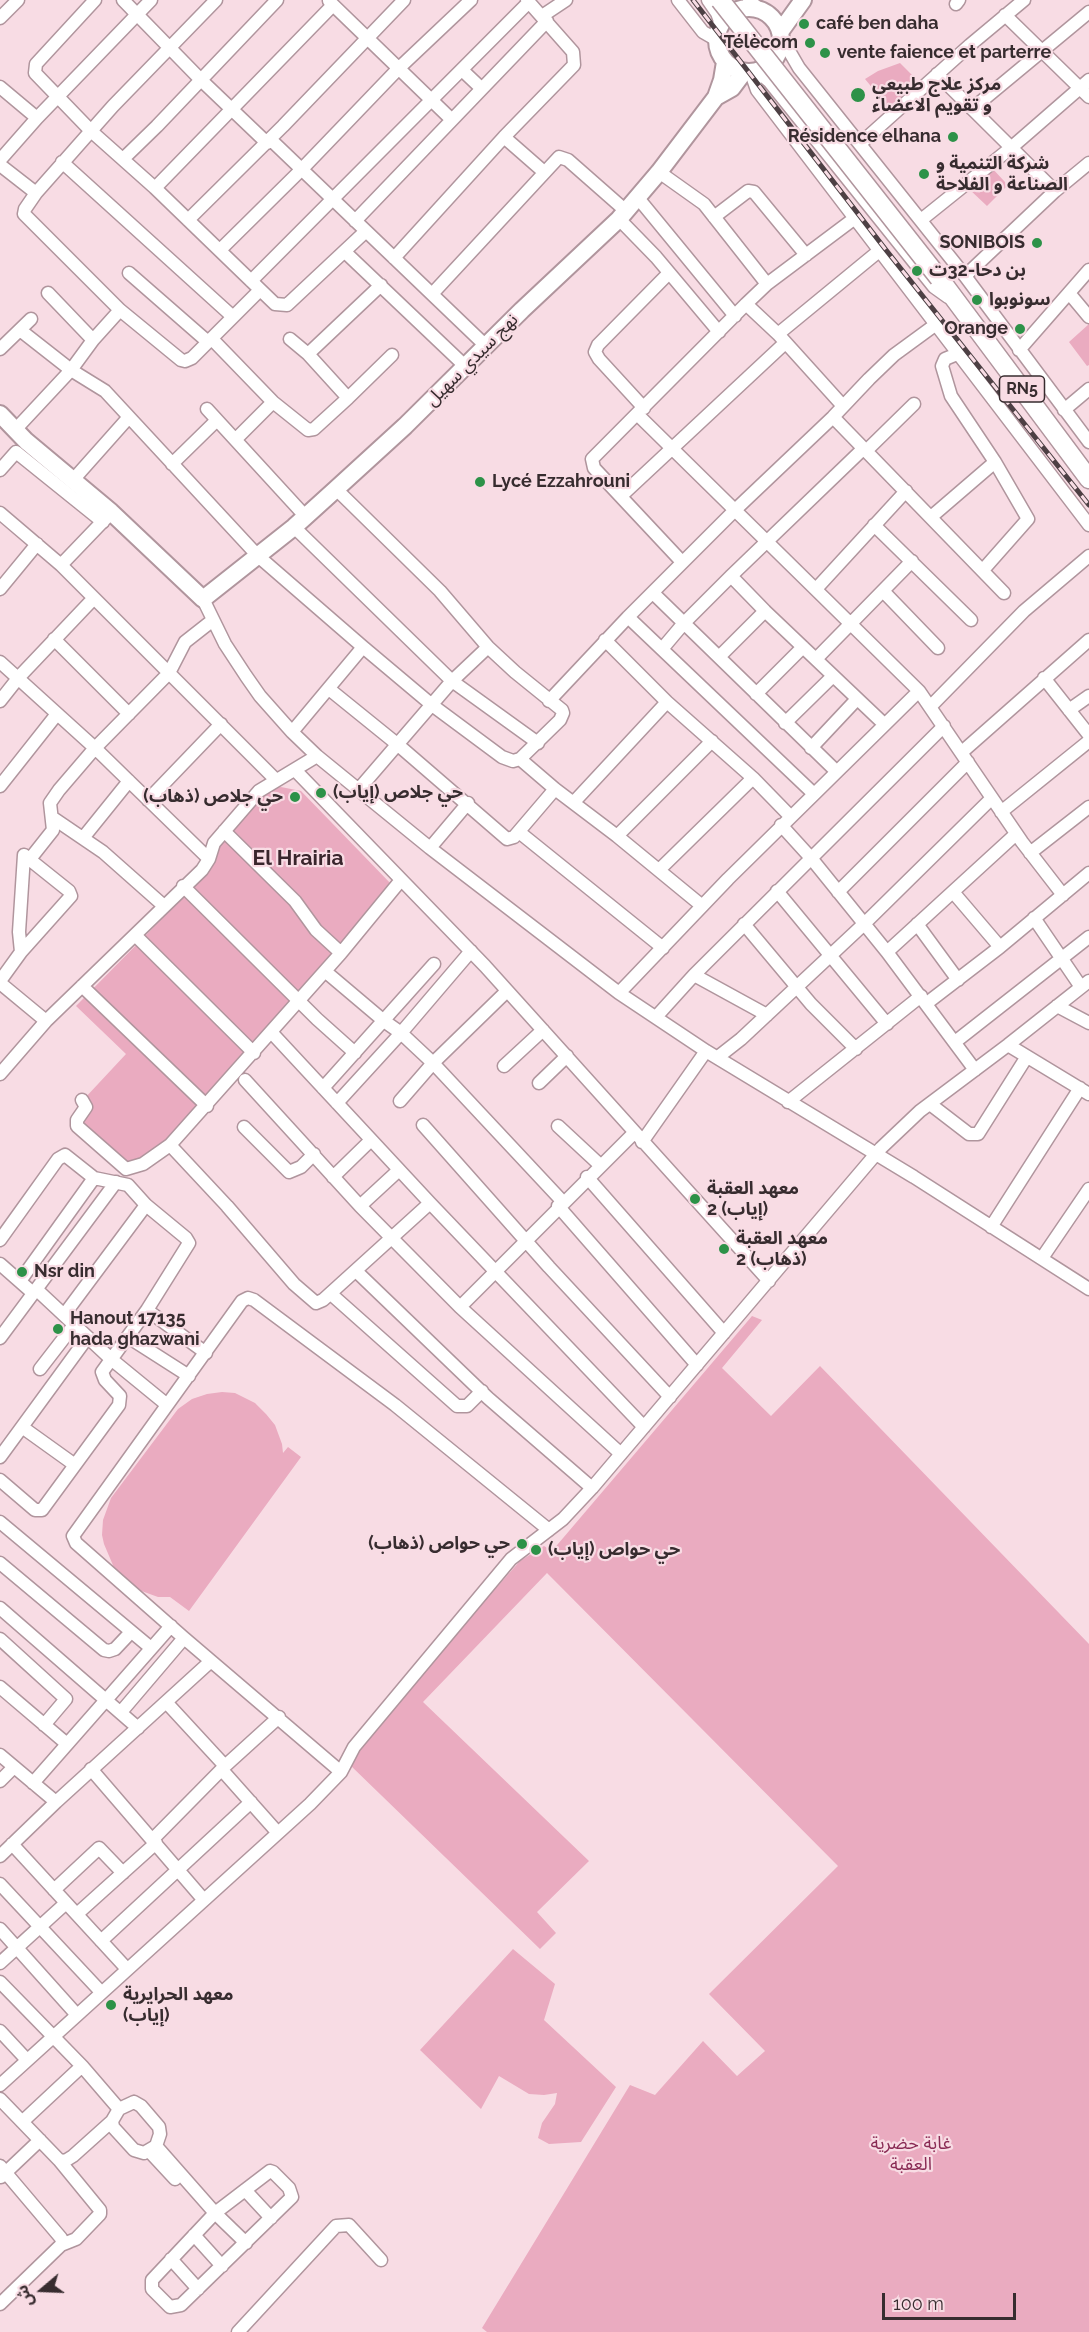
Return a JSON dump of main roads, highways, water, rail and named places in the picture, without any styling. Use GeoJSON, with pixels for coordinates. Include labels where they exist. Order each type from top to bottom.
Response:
{"type":"FeatureCollection","features":[{"type":"Feature","properties":{"kind":"highway","name":"RN5"},"geometry":{"type":"LineString","coordinates":[[720,0],[950,275],[955,299],[1089,478]]}},
{"type":"Feature","properties":{"kind":"highway","name":"RN5"},"geometry":{"type":"LineString","coordinates":[[735,0],[950,275],[1089,460]]}},
{"type":"Feature","properties":{"kind":"main road"},"geometry":{"type":"LineString","coordinates":[[758,8],[774,19],[781,34],[781,44],[776,58],[765,69],[751,72],[737,70],[725,62],[717,48],[719,32],[725,18],[737,10],[758,8],[782,10],[796,0]]}},
{"type":"Feature","properties":{"kind":"main road"},"geometry":{"type":"LineString","coordinates":[[781,34],[803,0]]}},
{"type":"Feature","properties":{"kind":"main road","name":"نهج سيدي سهيل"},"geometry":{"type":"LineString","coordinates":[[0,414],[19,441],[73,480],[107,517],[204,599],[300,522],[405,426],[623,215],[716,97],[725,62]]}},
{"type":"Feature","properties":{"kind":"main road","name":"نهج سيدي سهيل"},"geometry":{"type":"LineString","coordinates":[[716,97],[732,88],[751,72]]}},
{"type":"Feature","properties":{"kind":"railway"},"geometry":{"type":"LineString","coordinates":[[693,0],[886,250],[1089,505]]}},
{"type":"Feature","properties":{"kind":"place","name":"café ben daha"},"geometry":{"type":"Point","coordinates":[804,24]}},
{"type":"Feature","properties":{"kind":"place","name":"Télècom"},"geometry":{"type":"Point","coordinates":[810,43]}},
{"type":"Feature","properties":{"kind":"place","name":"vente faience et parterre"},"geometry":{"type":"Point","coordinates":[825,53]}},
{"type":"Feature","properties":{"kind":"place","name":"مركز علاج طبيعي و تقويم الاعضاء"},"geometry":{"type":"Point","coordinates":[858,95]}},
{"type":"Feature","properties":{"kind":"place","name":"Résidence elhana"},"geometry":{"type":"Point","coordinates":[953,137]}},
{"type":"Feature","properties":{"kind":"place","name":"شركة التنمية و الصناعة و الفلاحة"},"geometry":{"type":"Point","coordinates":[924,174]}},
{"type":"Feature","properties":{"kind":"place","name":"SONIBOIS"},"geometry":{"type":"Point","coordinates":[1037,243]}},
{"type":"Feature","properties":{"kind":"place","name":"بن دحا-32ت"},"geometry":{"type":"Point","coordinates":[917,271]}},
{"type":"Feature","properties":{"kind":"place","name":"سونوبوا"},"geometry":{"type":"Point","coordinates":[977,300]}},
{"type":"Feature","properties":{"kind":"place","name":"Orange"},"geometry":{"type":"Point","coordinates":[1020,329]}},
{"type":"Feature","properties":{"kind":"place","name":"Lycé Ezzahrouni"},"geometry":{"type":"Point","coordinates":[480,482]}},
{"type":"Feature","properties":{"kind":"place","name":"حي جلاص (إياب)"},"geometry":{"type":"Point","coordinates":[321,793]}},
{"type":"Feature","properties":{"kind":"place","name":"حي جلاص (ذهاب)"},"geometry":{"type":"Point","coordinates":[295,797]}},
{"type":"Feature","properties":{"kind":"place","name":"معهد العقبة 2 (إياب)"},"geometry":{"type":"Point","coordinates":[695,1199]}},
{"type":"Feature","properties":{"kind":"place","name":"معهد العقبة 2 (ذهاب)"},"geometry":{"type":"Point","coordinates":[724,1249]}},
{"type":"Feature","properties":{"kind":"place","name":"Nsr din"},"geometry":{"type":"Point","coordinates":[22,1272]}},
{"type":"Feature","properties":{"kind":"place","name":"Hanout 17135 hada ghazwani"},"geometry":{"type":"Point","coordinates":[58,1329]}},
{"type":"Feature","properties":{"kind":"place","name":"حي حواص (ذهاب)"},"geometry":{"type":"Point","coordinates":[522,1544]}},
{"type":"Feature","properties":{"kind":"place","name":"حي حواص (إياب)"},"geometry":{"type":"Point","coordinates":[536,1550]}},
{"type":"Feature","properties":{"kind":"place","name":"معهد الحرايرية (إياب)"},"geometry":{"type":"Point","coordinates":[111,2005]}},
{"type":"Feature","properties":{"kind":"district","name":"El Hrairia"},"geometry":{"type":"Point","coordinates":[298,859]}},
{"type":"Feature","properties":{"kind":"park label","name":"غابة حضرية العقبة"},"geometry":{"type":"Point","coordinates":[911,2154]}}]}
